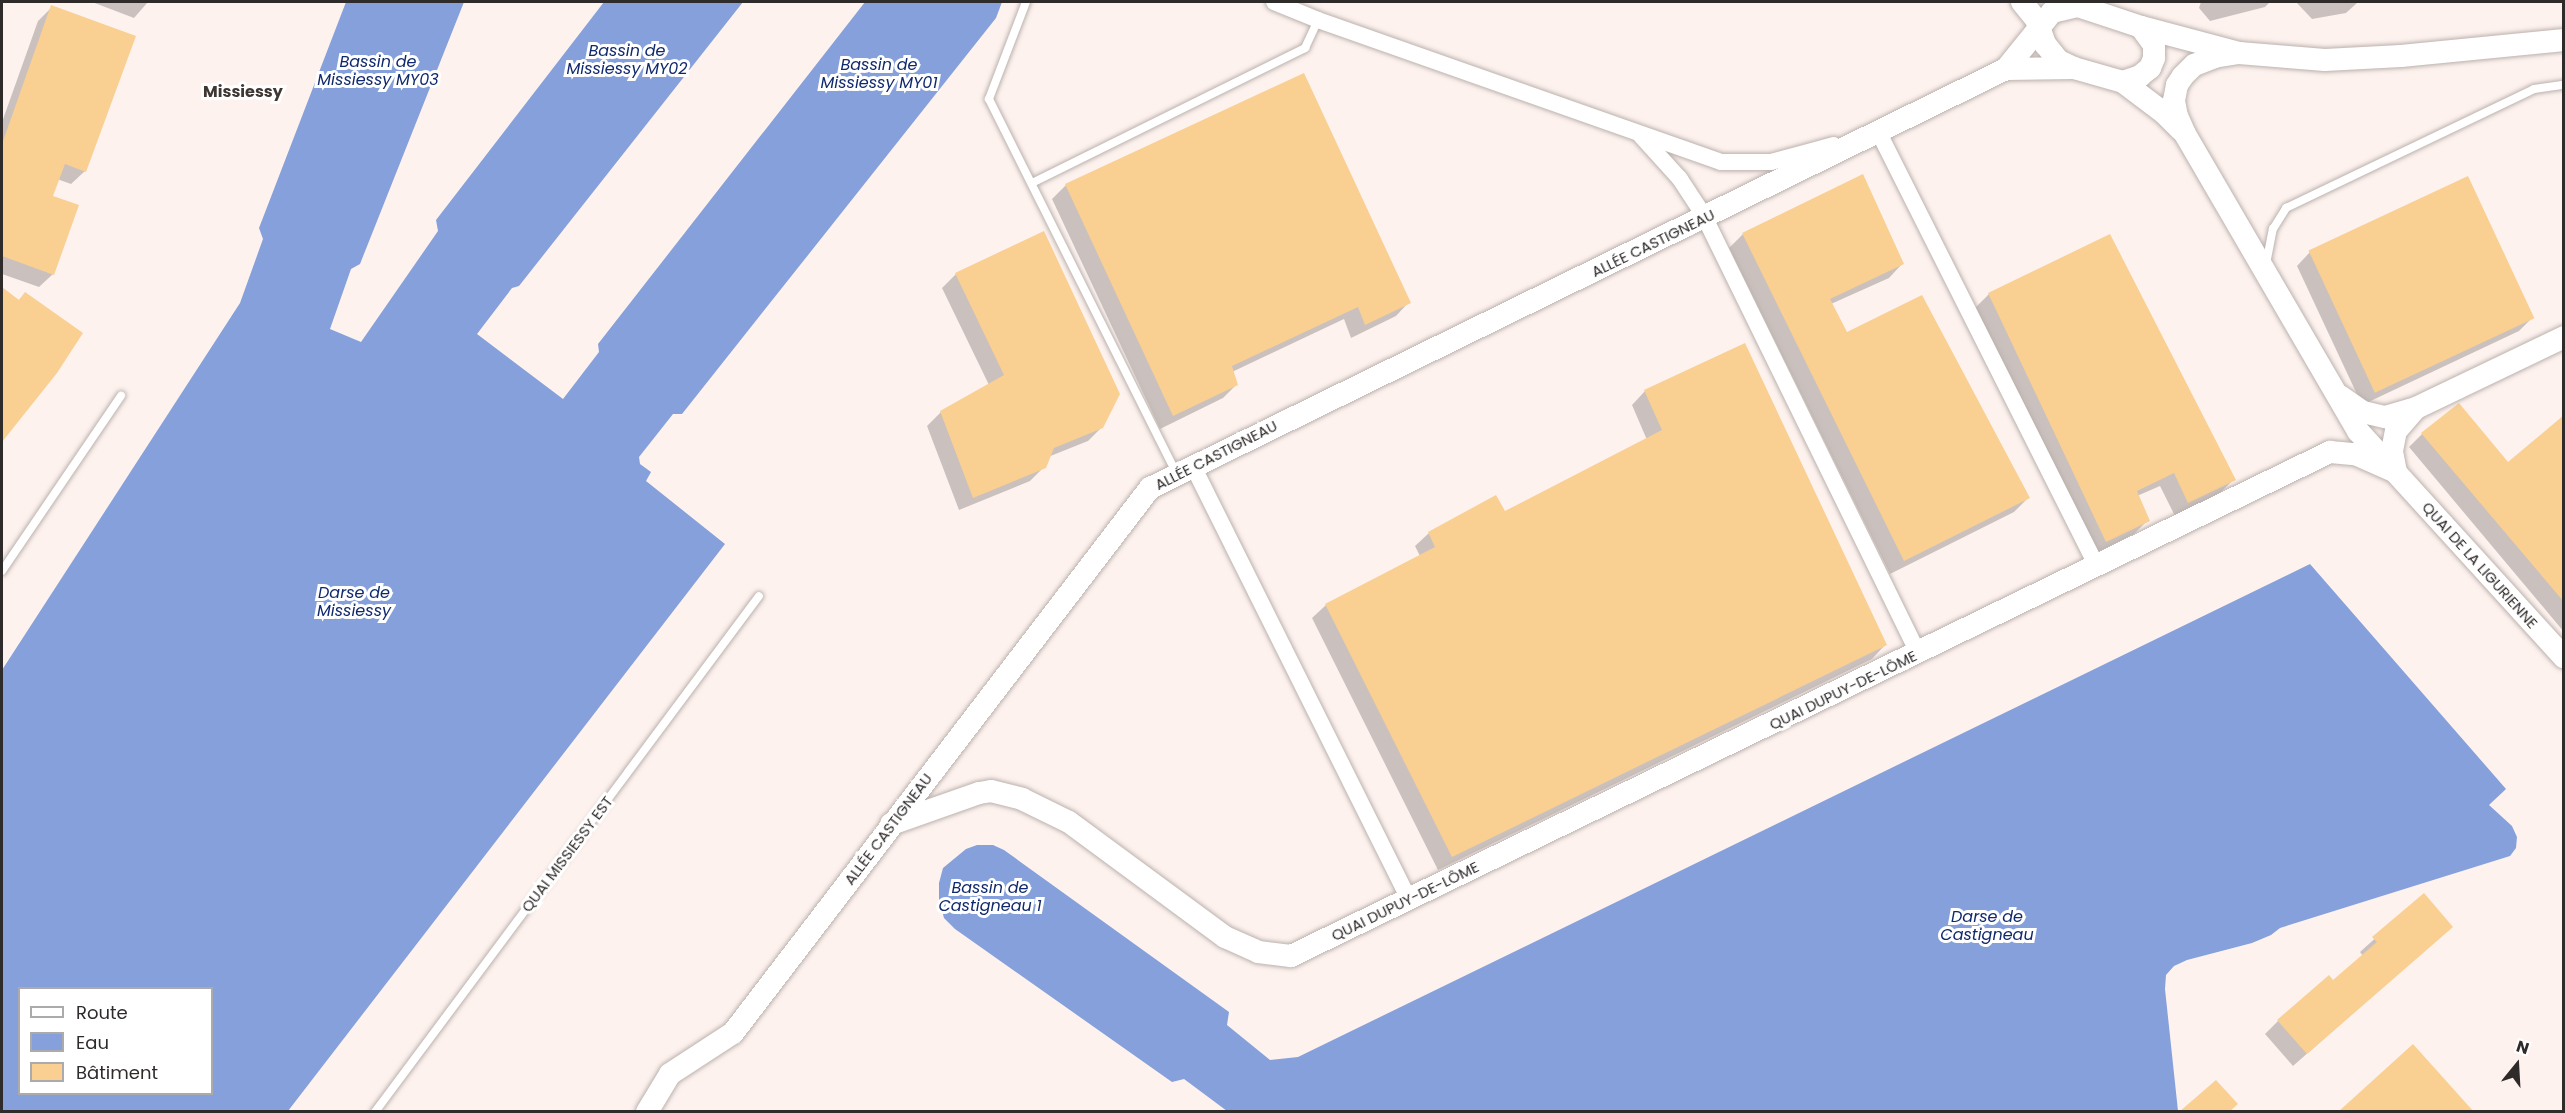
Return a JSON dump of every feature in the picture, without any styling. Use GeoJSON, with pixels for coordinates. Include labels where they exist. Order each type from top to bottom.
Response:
{"type":"FeatureCollection","features":[{"type":"Feature","properties":{"kind":"street"},"geometry":{"type":"LineString","coordinates":[[1275,2],[1318,20],[1721,162],[1771,162],[1879,133],[2097,566]]}},
{"type":"Feature","properties":{"kind":"street"},"geometry":{"type":"LineString","coordinates":[[2022,2],[2029,8],[2051,54],[2059,61],[2074,68],[2124,82],[2164,112],[2185,135]]}},
{"type":"Feature","properties":{"kind":"street"},"geometry":{"type":"LineString","coordinates":[[2006,69],[2052,12],[2072,4],[2141,27],[2239,53],[2325,60],[2400,56],[2564,40]]}},
{"type":"Feature","properties":{"kind":"street"},"geometry":{"type":"LineString","coordinates":[[2124,82],[2140,76],[2150,68],[2154,58],[2154,45],[2141,27]]}},
{"type":"Feature","properties":{"kind":"street"},"geometry":{"type":"LineString","coordinates":[[2530,43],[2564,49]]}},
{"type":"Feature","properties":{"kind":"street"},"geometry":{"type":"LineString","coordinates":[[2185,135],[2174,101],[2177,86],[2183,76],[2194,65],[2239,53]]}},
{"type":"Feature","properties":{"kind":"street"},"geometry":{"type":"LineString","coordinates":[[2006,69],[2074,68]]}},
{"type":"Feature","properties":{"kind":"street","name":"ALLÉE CASTIGNEAU"},"geometry":{"type":"LineString","coordinates":[[647,1112],[670,1074],[733,1033],[1150,488],[2006,69]]}},
{"type":"Feature","properties":{"kind":"street"},"geometry":{"type":"LineString","coordinates":[[1638,134],[1680,179],[1705,218],[1919,654]]}},
{"type":"Feature","properties":{"kind":"street","name":"QUAI DE LA LIGURIENNE"},"geometry":{"type":"LineString","coordinates":[[2185,135],[2363,436],[2564,657]]}},
{"type":"Feature","properties":{"kind":"street"},"geometry":{"type":"LineString","coordinates":[[2337,394],[2363,412],[2385,417],[2416,408],[2564,337]]}},
{"type":"Feature","properties":{"kind":"street"},"geometry":{"type":"LineString","coordinates":[[2396,472],[2392,451],[2396,431],[2416,408]]}},
{"type":"Feature","properties":{"kind":"street","name":"QUAI DUPUY-DE-LÔME"},"geometry":{"type":"LineString","coordinates":[[891,824],[979,793],[991,791],[1022,799],[1070,822],[1225,937],[1258,952],[1291,956],[1919,654],[2416,408]]}},
{"type":"Feature","properties":{"kind":"street"},"geometry":{"type":"LineString","coordinates":[[2330,452],[2355,454],[2396,472]]}},
{"type":"Feature","properties":{"kind":"street"},"geometry":{"type":"LineString","coordinates":[[1185,470],[1409,900]]}},
{"type":"Feature","properties":{"kind":"lane"},"geometry":{"type":"LineString","coordinates":[[1026,2],[989,99],[1185,470]]}},
{"type":"Feature","properties":{"kind":"lane"},"geometry":{"type":"LineString","coordinates":[[1032,183],[1305,48],[1318,20]]}},
{"type":"Feature","properties":{"kind":"lane"},"geometry":{"type":"LineString","coordinates":[[2265,271],[2273,229],[2286,208],[2534,89],[2564,85]]}},
{"type":"Feature","properties":{"kind":"lane"},"geometry":{"type":"LineString","coordinates":[[2,571],[121,396]]}},
{"type":"Feature","properties":{"kind":"lane","name":"QUAI MISSIESSY EST"},"geometry":{"type":"LineString","coordinates":[[375,1112],[759,596]]}},
{"type":"Feature","properties":{"kind":"water","name":"Darse de Missiessy"},"geometry":{"type":"Polygon","coordinates":[[[346,2],[464,2],[360,264],[351,269],[330,329],[361,342],[438,231],[436,220],[604,2],[743,2],[519,286],[512,288],[477,334],[563,399],[599,352],[598,344],[865,2],[1002,2],[996,18],[682,414],[673,414],[639,457],[640,464],[651,472],[646,481],[725,544],[288,1111],[2,1111],[2,670],[240,303],[263,239],[259,228],[346,2]]]}},
{"type":"Feature","properties":{"kind":"water","name":"Darse de Castigneau"},"geometry":{"type":"Polygon","coordinates":[[[2310,564],[2506,789],[2489,805],[2512,826],[2517,837],[2516,848],[2510,856],[2280,928],[2271,935],[2252,943],[2187,960],[2174,966],[2166,975],[2165,989],[2178,1111],[1227,1111],[1184,1079],[1172,1082],[955,929],[944,918],[939,900],[939,883],[943,868],[966,849],[977,845],[993,845],[1004,850],[1229,1012],[1227,1025],[1270,1060],[1298,1057],[2310,564]]]}},
{"type":"Feature","properties":{"kind":"building"},"geometry":{"type":"Polygon","coordinates":[[[51,5],[136,36],[86,172],[65,164],[53,196],[79,205],[54,275],[2,256],[2,144],[51,5]]]}},
{"type":"Feature","properties":{"kind":"building"},"geometry":{"type":"Polygon","coordinates":[[[1304,73],[1411,303],[1365,325],[1358,307],[1232,366],[1238,385],[1173,416],[1065,184],[1304,73]]]}},
{"type":"Feature","properties":{"kind":"building"},"geometry":{"type":"Polygon","coordinates":[[[1863,174],[1904,264],[1830,299],[1847,332],[1922,295],[2030,498],[1904,561],[1742,233],[1863,174]]]}},
{"type":"Feature","properties":{"kind":"building"},"geometry":{"type":"Polygon","coordinates":[[[2468,176],[2534,318],[2375,393],[2308,250],[2468,176]]]}},
{"type":"Feature","properties":{"kind":"building"},"geometry":{"type":"Polygon","coordinates":[[[1044,231],[1120,394],[1103,428],[1054,448],[1046,468],[973,498],[940,411],[1004,375],[955,273],[1044,231]]]}},
{"type":"Feature","properties":{"kind":"building"},"geometry":{"type":"Polygon","coordinates":[[[2110,234],[2236,480],[2188,503],[2174,473],[2137,491],[2150,521],[2106,542],[1988,293],[2110,234]]]}},
{"type":"Feature","properties":{"kind":"building"},"geometry":{"type":"Polygon","coordinates":[[[2,287],[19,300],[25,292],[83,333],[57,373],[2,442],[2,287]]]}},
{"type":"Feature","properties":{"kind":"building"},"geometry":{"type":"Polygon","coordinates":[[[1745,343],[1887,645],[1452,857],[1325,604],[1435,547],[1428,532],[1496,495],[1505,511],[1662,430],[1644,390],[1745,343]]]}},
{"type":"Feature","properties":{"kind":"building"},"geometry":{"type":"Polygon","coordinates":[[[2459,403],[2508,462],[2564,415],[2564,602],[2421,433],[2459,403]]]}},
{"type":"Feature","properties":{"kind":"building"},"geometry":{"type":"Polygon","coordinates":[[[2424,893],[2453,927],[2307,1054],[2277,1020],[2329,975],[2333,980],[2377,942],[2372,937],[2424,893]]]}},
{"type":"Feature","properties":{"kind":"building"},"geometry":{"type":"Polygon","coordinates":[[[2413,1044],[2474,1112],[2338,1112],[2413,1044]]]}},
{"type":"Feature","properties":{"kind":"building"},"geometry":{"type":"Polygon","coordinates":[[[2216,1080],[2238,1104],[2229,1112],[2179,1112],[2216,1080]]]}},
{"type":"Feature","properties":{"kind":"district","name":"Missiessy"},"geometry":{"type":"Point","coordinates":[243,92]}},
{"type":"Feature","properties":{"kind":"water label","name":"Bassin de Missiessy MY02"},"geometry":{"type":"Point","coordinates":[627,60]}},
{"type":"Feature","properties":{"kind":"water label","name":"Bassin de Missiessy MY03"},"geometry":{"type":"Point","coordinates":[378,71]}},
{"type":"Feature","properties":{"kind":"water label","name":"Bassin de Missiessy MY01"},"geometry":{"type":"Point","coordinates":[879,74]}},
{"type":"Feature","properties":{"kind":"water label","name":"Bassin de Castigneau 1"},"geometry":{"type":"Point","coordinates":[990,897]}}]}
